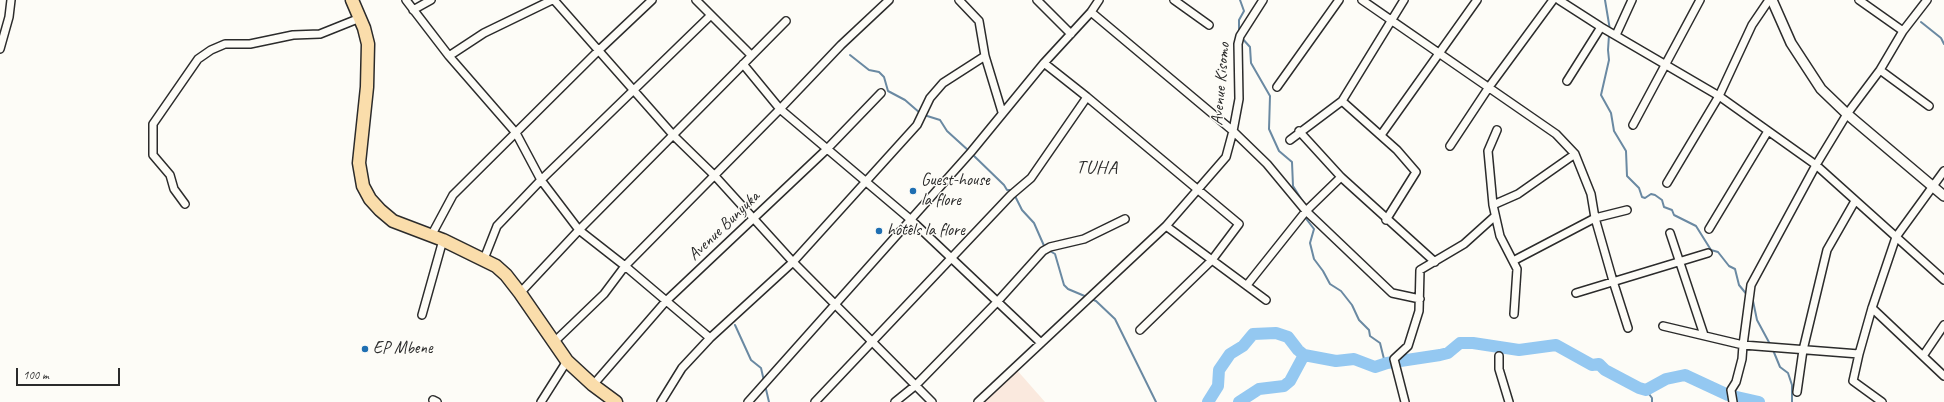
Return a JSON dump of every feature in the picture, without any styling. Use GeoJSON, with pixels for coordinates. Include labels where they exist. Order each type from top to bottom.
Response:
{"type":"FeatureCollection","features":[{"type":"Feature","properties":{"kind":"highway"},"geometry":{"type":"LineString","coordinates":[[352,0],[360,18],[368,44],[369,60],[359,163],[363,186],[370,199],[393,221],[444,240],[484,259],[506,275],[567,361],[593,385],[616,402]]}},
{"type":"Feature","properties":{"kind":"street"},"geometry":{"type":"LineString","coordinates":[[0,49],[9,16],[11,0]]}},
{"type":"Feature","properties":{"kind":"street"},"geometry":{"type":"LineString","coordinates":[[406,0],[449,56],[516,133],[541,180],[579,230],[625,266],[710,338]]}},
{"type":"Feature","properties":{"kind":"street"},"geometry":{"type":"LineString","coordinates":[[413,10],[431,0]]}},
{"type":"Feature","properties":{"kind":"street"},"geometry":{"type":"LineString","coordinates":[[449,56],[484,33],[553,0],[674,136],[715,176],[794,262],[932,402]]}},
{"type":"Feature","properties":{"kind":"street"},"geometry":{"type":"LineString","coordinates":[[431,236],[453,195],[598,51],[652,0]]}},
{"type":"Feature","properties":{"kind":"street"},"geometry":{"type":"LineString","coordinates":[[696,0],[751,55]]}},
{"type":"Feature","properties":{"kind":"street"},"geometry":{"type":"LineString","coordinates":[[553,343],[604,294],[625,266],[715,176],[841,45],[889,0]]}},
{"type":"Feature","properties":{"kind":"street"},"geometry":{"type":"LineString","coordinates":[[959,0],[979,21],[985,56],[1002,112]]}},
{"type":"Feature","properties":{"kind":"street"},"geometry":{"type":"LineString","coordinates":[[1037,0],[1071,34]]}},
{"type":"Feature","properties":{"kind":"street"},"geometry":{"type":"LineString","coordinates":[[748,402],[970,152],[1002,112],[1091,12],[1099,0]]}},
{"type":"Feature","properties":{"kind":"street"},"geometry":{"type":"LineString","coordinates":[[1174,0],[1209,25]]}},
{"type":"Feature","properties":{"kind":"street","name":"Avenue Kisomo"},"geometry":{"type":"LineString","coordinates":[[978,402],[1166,226],[1199,190],[1226,157],[1233,132],[1239,99],[1238,44],[1240,36],[1263,0]]}},
{"type":"Feature","properties":{"kind":"street"},"geometry":{"type":"LineString","coordinates":[[1277,87],[1339,0]]}},
{"type":"Feature","properties":{"kind":"street"},"geometry":{"type":"LineString","coordinates":[[1362,0],[1390,21],[1440,53],[1556,134],[1575,154],[1591,194],[1595,218],[1612,282],[1628,328]]}},
{"type":"Feature","properties":{"kind":"street"},"geometry":{"type":"LineString","coordinates":[[1290,140],[1299,131],[1342,101],[1404,0]]}},
{"type":"Feature","properties":{"kind":"street"},"geometry":{"type":"LineString","coordinates":[[1381,135],[1477,0]]}},
{"type":"Feature","properties":{"kind":"street"},"geometry":{"type":"LineString","coordinates":[[1450,146],[1489,87],[1553,0]]}},
{"type":"Feature","properties":{"kind":"street"},"geometry":{"type":"LineString","coordinates":[[1559,0],[1601,27],[1720,96],[1816,165],[1944,280]]}},
{"type":"Feature","properties":{"kind":"street"},"geometry":{"type":"LineString","coordinates":[[1616,35],[1632,0]]}},
{"type":"Feature","properties":{"kind":"street"},"geometry":{"type":"LineString","coordinates":[[1633,125],[1667,65],[1700,0]]}},
{"type":"Feature","properties":{"kind":"street"},"geometry":{"type":"LineString","coordinates":[[1667,183],[1720,96],[1752,25],[1770,0],[1791,43],[1821,89],[1847,114],[1944,196]]}},
{"type":"Feature","properties":{"kind":"street"},"geometry":{"type":"LineString","coordinates":[[1859,0],[1903,31]]}},
{"type":"Feature","properties":{"kind":"street"},"geometry":{"type":"LineString","coordinates":[[1733,402],[1732,390],[1736,382],[1742,360],[1742,345],[1751,284],[1816,165],[1847,114],[1880,70],[1903,31],[1928,0]]}},
{"type":"Feature","properties":{"kind":"street"},"geometry":{"type":"LineString","coordinates":[[1091,12],[1233,132],[1267,164],[1306,211],[1392,293],[1420,299]]}},
{"type":"Feature","properties":{"kind":"street"},"geometry":{"type":"LineString","coordinates":[[484,259],[497,226],[541,180],[634,92],[711,15]]}},
{"type":"Feature","properties":{"kind":"street"},"geometry":{"type":"LineString","coordinates":[[185,204],[174,189],[170,175],[153,155],[153,124],[198,59],[211,50],[225,44],[250,44],[294,35],[320,34],[360,18]]}},
{"type":"Feature","properties":{"kind":"street"},"geometry":{"type":"LineString","coordinates":[[520,293],[579,230],[674,136],[751,55],[786,21]]}},
{"type":"Feature","properties":{"kind":"street"},"geometry":{"type":"LineString","coordinates":[[1567,81],[1601,27]]}},
{"type":"Feature","properties":{"kind":"street"},"geometry":{"type":"LineString","coordinates":[[661,402],[682,368],[710,338],[794,262],[917,125],[930,98],[943,83],[985,56]]}},
{"type":"Feature","properties":{"kind":"street"},"geometry":{"type":"LineString","coordinates":[[743,64],[780,109],[910,219],[1041,343]]}},
{"type":"Feature","properties":{"kind":"street"},"geometry":{"type":"LineString","coordinates":[[1044,64],[1087,97],[1239,224],[1212,260],[1140,330]]}},
{"type":"Feature","properties":{"kind":"street"},"geometry":{"type":"LineString","coordinates":[[1880,70],[1929,106]]}},
{"type":"Feature","properties":{"kind":"street","name":"Avenue Bunyuka"},"geometry":{"type":"LineString","coordinates":[[593,385],[666,301],[827,149],[881,93]]}},
{"type":"Feature","properties":{"kind":"street"},"geometry":{"type":"LineString","coordinates":[[815,402],[873,343],[951,257],[1013,193],[1031,178],[1087,97]]}},
{"type":"Feature","properties":{"kind":"street"},"geometry":{"type":"LineString","coordinates":[[1342,101],[1381,135],[1416,172],[1386,220]]}},
{"type":"Feature","properties":{"kind":"street"},"geometry":{"type":"LineString","coordinates":[[1497,130],[1488,151],[1492,205],[1500,236],[1517,269],[1514,314]]}},
{"type":"Feature","properties":{"kind":"street"},"geometry":{"type":"LineString","coordinates":[[1299,131],[1341,177],[1386,220],[1435,262]]}},
{"type":"Feature","properties":{"kind":"street"},"geometry":{"type":"LineString","coordinates":[[1709,229],[1768,131]]}},
{"type":"Feature","properties":{"kind":"street"},"geometry":{"type":"LineString","coordinates":[[1492,205],[1518,194],[1575,154]]}},
{"type":"Feature","properties":{"kind":"street"},"geometry":{"type":"LineString","coordinates":[[1882,402],[1853,381],[1859,354],[1872,308],[1896,237],[1944,171]]}},
{"type":"Feature","properties":{"kind":"street"},"geometry":{"type":"LineString","coordinates":[[1247,285],[1306,211],[1341,177]]}},
{"type":"Feature","properties":{"kind":"street"},"geometry":{"type":"LineString","coordinates":[[1797,392],[1803,350],[1827,250],[1855,201]]}},
{"type":"Feature","properties":{"kind":"street"},"geometry":{"type":"LineString","coordinates":[[1513,261],[1595,218],[1627,210]]}},
{"type":"Feature","properties":{"kind":"street"},"geometry":{"type":"LineString","coordinates":[[1405,402],[1394,363],[1408,346],[1419,311],[1420,270],[1464,244],[1494,217]]}},
{"type":"Feature","properties":{"kind":"street"},"geometry":{"type":"LineString","coordinates":[[895,402],[916,385],[998,301],[1043,251],[1050,247],[1084,239],[1125,219]]}},
{"type":"Feature","properties":{"kind":"street"},"geometry":{"type":"LineString","coordinates":[[1166,226],[1266,300]]}},
{"type":"Feature","properties":{"kind":"street"},"geometry":{"type":"LineString","coordinates":[[1670,233],[1704,335]]}},
{"type":"Feature","properties":{"kind":"street"},"geometry":{"type":"LineString","coordinates":[[422,315],[444,240]]}},
{"type":"Feature","properties":{"kind":"street"},"geometry":{"type":"LineString","coordinates":[[1576,293],[1708,253]]}},
{"type":"Feature","properties":{"kind":"street"},"geometry":{"type":"LineString","coordinates":[[1872,308],[1944,376]]}},
{"type":"Feature","properties":{"kind":"street"},"geometry":{"type":"LineString","coordinates":[[1923,356],[1944,325]]}},
{"type":"Feature","properties":{"kind":"street"},"geometry":{"type":"LineString","coordinates":[[1663,326],[1742,345],[1859,354]]}},
{"type":"Feature","properties":{"kind":"street"},"geometry":{"type":"LineString","coordinates":[[1499,356],[1499,369],[1509,402]]}},
{"type":"Feature","properties":{"kind":"street"},"geometry":{"type":"LineString","coordinates":[[542,402],[567,361]]}},
{"type":"Feature","properties":{"kind":"shaded area"},"geometry":{"type":"Polygon","coordinates":[[[1016,369],[1045,402],[980,402],[1016,369]]]}},
{"type":"Feature","properties":{"kind":"waterway"},"geometry":{"type":"LineString","coordinates":[[1239,34],[1239,20],[1244,11],[1240,0]]}},
{"type":"Feature","properties":{"kind":"waterway"},"geometry":{"type":"LineString","coordinates":[[1605,0],[1610,30]]}},
{"type":"Feature","properties":{"kind":"waterway"},"geometry":{"type":"LineString","coordinates":[[1921,22],[1941,38],[1944,44]]}},
{"type":"Feature","properties":{"kind":"waterway"},"geometry":{"type":"LineString","coordinates":[[1609,35],[1609,60],[1601,95],[1611,113],[1614,131],[1626,151],[1627,176],[1639,188],[1642,197],[1645,198],[1651,194],[1655,195],[1662,200],[1664,207],[1672,210],[1674,215],[1696,226],[1711,250],[1718,252],[1729,266],[1735,269],[1739,285],[1748,296]]}},
{"type":"Feature","properties":{"kind":"waterway"},"geometry":{"type":"LineString","coordinates":[[1241,37],[1250,47],[1251,63],[1270,96],[1269,129],[1279,151],[1292,162],[1293,186],[1303,202]]}},
{"type":"Feature","properties":{"kind":"waterway"},"geometry":{"type":"LineString","coordinates":[[850,55],[869,70],[879,72],[884,77],[888,91],[905,100],[920,113]]}},
{"type":"Feature","properties":{"kind":"waterway"},"geometry":{"type":"LineString","coordinates":[[924,115],[940,120],[947,131],[969,151]]}},
{"type":"Feature","properties":{"kind":"waterway"},"geometry":{"type":"LineString","coordinates":[[972,154],[1004,185],[1007,190],[1012,190],[1022,210],[1034,223],[1045,248],[1055,254],[1064,285],[1068,289],[1087,297]]}},
{"type":"Feature","properties":{"kind":"waterway"},"geometry":{"type":"LineString","coordinates":[[1304,216],[1314,229],[1310,243],[1314,259],[1330,284],[1341,291],[1352,305],[1359,320],[1369,330],[1370,336],[1380,343],[1384,359],[1387,363]]}},
{"type":"Feature","properties":{"kind":"waterway"},"geometry":{"type":"LineString","coordinates":[[1091,299],[1096,301],[1115,319],[1156,402]]}},
{"type":"Feature","properties":{"kind":"waterway"},"geometry":{"type":"LineString","coordinates":[[1751,299],[1753,301],[1757,320],[1771,346]]}},
{"type":"Feature","properties":{"kind":"waterway"},"geometry":{"type":"LineString","coordinates":[[735,325],[751,360],[761,368],[764,381]]}},
{"type":"Feature","properties":{"kind":"waterway"},"geometry":{"type":"LineString","coordinates":[[1208,402],[1218,386],[1219,370],[1230,354],[1243,346],[1253,334],[1276,333],[1288,337],[1304,355],[1336,361],[1354,359],[1375,367],[1387,363],[1448,353],[1460,343],[1473,343],[1519,350],[1556,345],[1592,365],[1599,364],[1605,370],[1639,388],[1646,390],[1666,379],[1685,375],[1728,395],[1759,402]]}},
{"type":"Feature","properties":{"kind":"waterway"},"geometry":{"type":"LineString","coordinates":[[1773,350],[1780,367],[1788,373],[1792,385],[1792,402]]}},
{"type":"Feature","properties":{"kind":"waterway"},"geometry":{"type":"LineString","coordinates":[[1239,402],[1259,389],[1284,386],[1290,381],[1304,355]]}},
{"type":"Feature","properties":{"kind":"waterway"},"geometry":{"type":"LineString","coordinates":[[765,385],[769,402]]}},
{"type":"Feature","properties":{"kind":"waterway"},"geometry":{"type":"LineString","coordinates":[[1646,390],[1652,398],[1652,402]]}},
{"type":"Feature","properties":{"kind":"place","name":"Guest-house la flore"},"geometry":{"type":"Point","coordinates":[913,191]}},
{"type":"Feature","properties":{"kind":"place","name":"hôtels la flore"},"geometry":{"type":"Point","coordinates":[879,231]}},
{"type":"Feature","properties":{"kind":"place","name":"EP Mbene"},"geometry":{"type":"Point","coordinates":[365,349]}},
{"type":"Feature","properties":{"kind":"district","name":"TUHA"},"geometry":{"type":"Point","coordinates":[1097,168]}}]}
